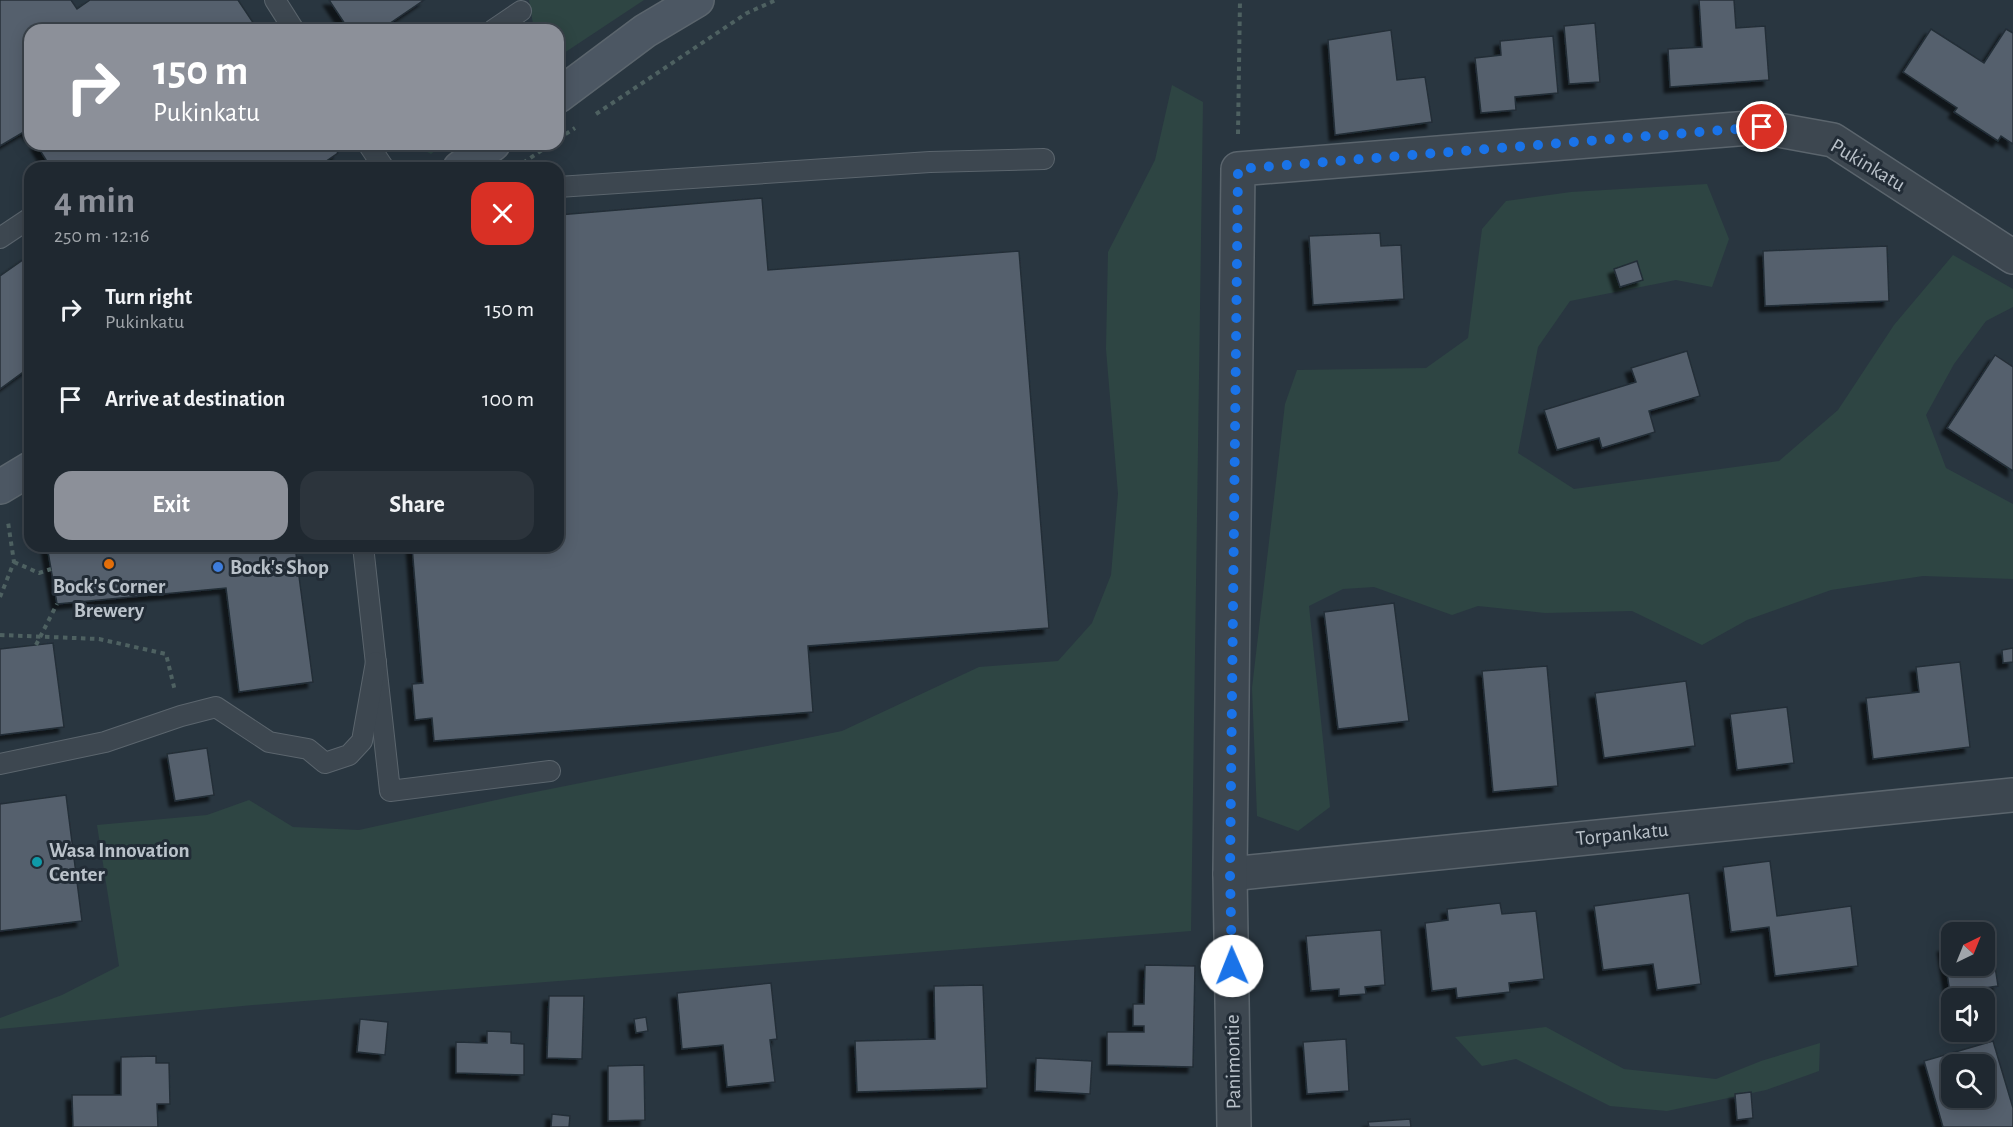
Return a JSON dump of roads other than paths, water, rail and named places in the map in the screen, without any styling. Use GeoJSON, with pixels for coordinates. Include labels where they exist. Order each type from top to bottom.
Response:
{"type":"FeatureCollection","features":[{"type":"Feature","properties":{"kind":"main road"},"geometry":{"type":"LineString","coordinates":[[564,92],[645,32],[697,0]]}},
{"type":"Feature","properties":{"kind":"main road"},"geometry":{"type":"LineString","coordinates":[[468,162],[485,150]]}},
{"type":"Feature","properties":{"kind":"main road"},"geometry":{"type":"LineString","coordinates":[[0,487],[24,473]]}},
{"type":"Feature","properties":{"kind":"street","name":"Pukinkatu"},"geometry":{"type":"LineString","coordinates":[[1238,169],[1762,127],[1833,140],[2013,257]]}},
{"type":"Feature","properties":{"kind":"street","name":"Panimontie"},"geometry":{"type":"LineString","coordinates":[[1234,1127],[1230,874],[1238,169]]}},
{"type":"Feature","properties":{"kind":"street","name":"Torpankatu"},"geometry":{"type":"LineString","coordinates":[[1230,874],[2013,795]]}},
{"type":"Feature","properties":{"kind":"lane"},"geometry":{"type":"LineString","coordinates":[[275,0],[290,24]]}},
{"type":"Feature","properties":{"kind":"lane"},"geometry":{"type":"LineString","coordinates":[[502,24],[521,11]]}},
{"type":"Feature","properties":{"kind":"lane"},"geometry":{"type":"LineString","coordinates":[[564,187],[930,162],[1044,159]]}},
{"type":"Feature","properties":{"kind":"lane"},"geometry":{"type":"LineString","coordinates":[[0,238],[24,222]]}},
{"type":"Feature","properties":{"kind":"lane"},"geometry":{"type":"LineString","coordinates":[[364,552],[390,791],[550,771]]}},
{"type":"Feature","properties":{"kind":"lane"},"geometry":{"type":"LineString","coordinates":[[0,764],[105,742],[181,716],[216,707],[269,742],[308,749],[325,763],[349,755],[362,741],[376,662]]}},
{"type":"Feature","properties":{"kind":"place","name":"Bock's Corner Brewery"},"geometry":{"type":"Point","coordinates":[109,564]}},
{"type":"Feature","properties":{"kind":"place","name":"Bock's Shop"},"geometry":{"type":"Point","coordinates":[218,567]}},
{"type":"Feature","properties":{"kind":"place","name":"Wasa Innovation Center"},"geometry":{"type":"Point","coordinates":[37,862]}}]}
